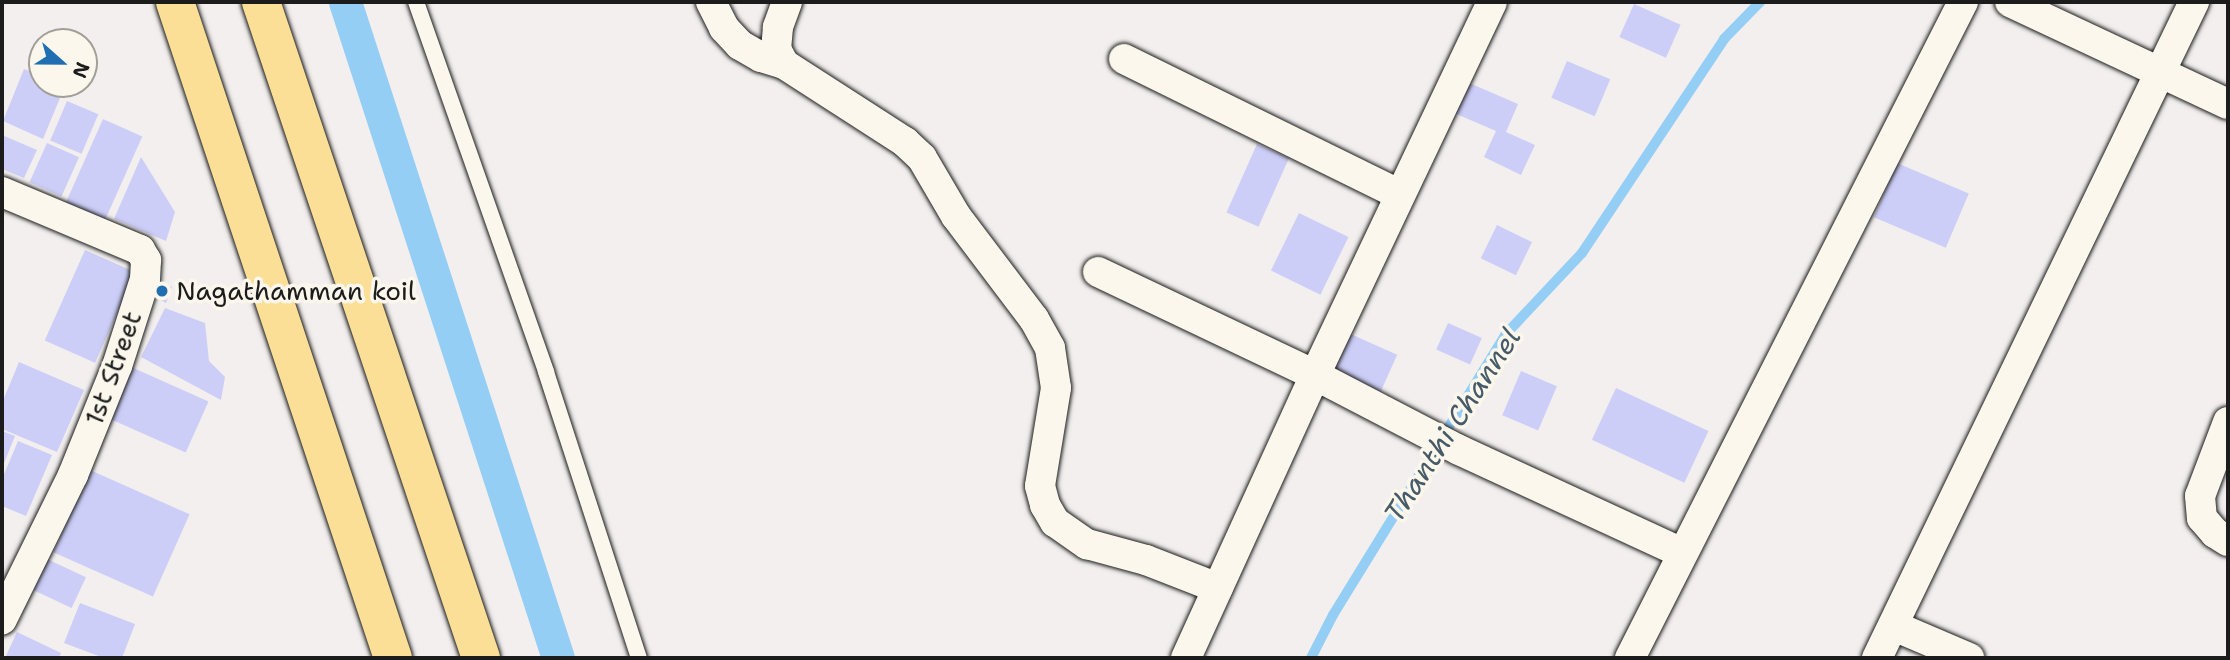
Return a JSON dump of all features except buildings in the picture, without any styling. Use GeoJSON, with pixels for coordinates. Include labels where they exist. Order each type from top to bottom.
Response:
{"type":"FeatureCollection","features":[{"type":"Feature","properties":{"kind":"highway"},"geometry":{"type":"LineString","coordinates":[[175,2],[393,658]]}},
{"type":"Feature","properties":{"kind":"highway"},"geometry":{"type":"LineString","coordinates":[[261,2],[481,658]]}},
{"type":"Feature","properties":{"kind":"street"},"geometry":{"type":"LineString","coordinates":[[711,2],[724,28],[740,45],[761,57],[784,64],[905,142],[922,158],[956,216],[1034,319],[1050,348],[1056,388],[1040,486],[1045,505],[1055,522],[1087,544],[1146,560],[1218,588]]}},
{"type":"Feature","properties":{"kind":"street"},"geometry":{"type":"LineString","coordinates":[[784,64],[776,49],[778,27],[787,2]]}},
{"type":"Feature","properties":{"kind":"street"},"geometry":{"type":"LineString","coordinates":[[1186,658],[1398,194],[1492,2]]}},
{"type":"Feature","properties":{"kind":"street"},"geometry":{"type":"LineString","coordinates":[[1630,658],[1963,2]]}},
{"type":"Feature","properties":{"kind":"street"},"geometry":{"type":"LineString","coordinates":[[2010,2],[2228,104]]}},
{"type":"Feature","properties":{"kind":"street"},"geometry":{"type":"LineString","coordinates":[[1877,658],[2194,2]]}},
{"type":"Feature","properties":{"kind":"street"},"geometry":{"type":"LineString","coordinates":[[1124,59],[1398,194]]}},
{"type":"Feature","properties":{"kind":"street","name":"1st Street"},"geometry":{"type":"LineString","coordinates":[[2,192],[140,250],[146,260],[145,279],[117,366],[72,475],[2,619]]}},
{"type":"Feature","properties":{"kind":"street"},"geometry":{"type":"LineString","coordinates":[[1098,272],[1315,374],[1459,450],[1682,552]]}},
{"type":"Feature","properties":{"kind":"street"},"geometry":{"type":"LineString","coordinates":[[2228,422],[2200,496],[2202,519],[2215,533],[2228,541]]}},
{"type":"Feature","properties":{"kind":"street"},"geometry":{"type":"LineString","coordinates":[[1894,626],[1969,658]]}},
{"type":"Feature","properties":{"kind":"lane"},"geometry":{"type":"LineString","coordinates":[[415,2],[547,372],[639,658]]}},
{"type":"Feature","properties":{"kind":"waterway"},"geometry":{"type":"LineString","coordinates":[[345,2],[558,658]]}},
{"type":"Feature","properties":{"kind":"waterway","name":"Thanthi Channel"},"geometry":{"type":"LineString","coordinates":[[1311,658],[1333,615],[1505,335],[1582,253],[1724,39],[1760,2]]}},
{"type":"Feature","properties":{"kind":"place","name":"Nagathamman koil"},"geometry":{"type":"Point","coordinates":[162,291]}}]}
